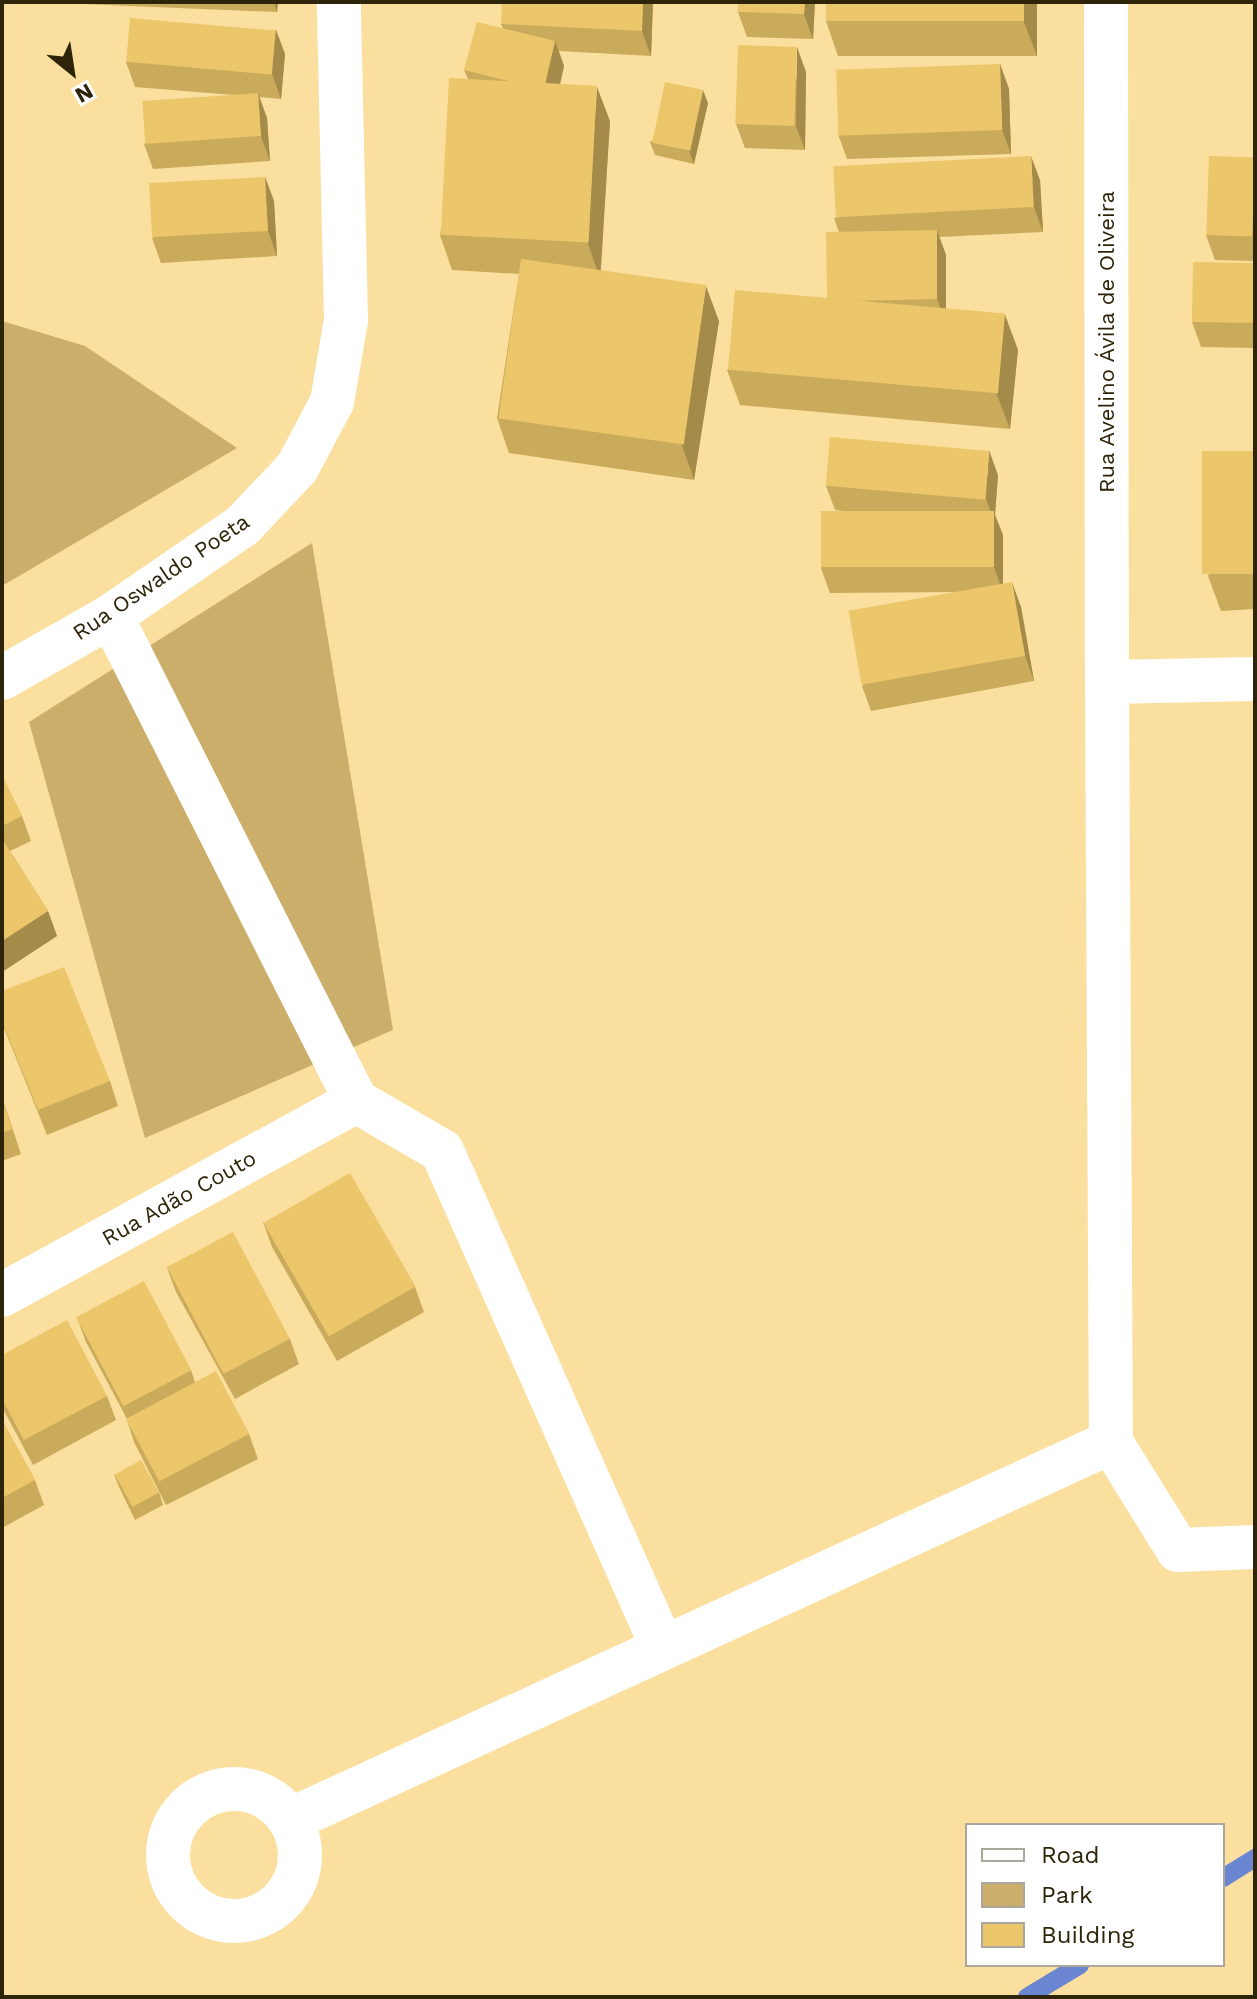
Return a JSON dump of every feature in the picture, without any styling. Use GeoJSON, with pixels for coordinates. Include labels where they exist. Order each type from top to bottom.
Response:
{"type":"FeatureCollection","features":[{"type":"Feature","properties":{"kind":"street","name":"Rua Oswaldo Poeta"},"geometry":{"type":"LineString","coordinates":[[2,678],[111,616],[242,526],[297,468],[332,402],[346,320],[339,2]]}},
{"type":"Feature","properties":{"kind":"street","name":"Rua Avelino Ávila de Oliveira"},"geometry":{"type":"LineString","coordinates":[[1106,2],[1111,1442]]}},
{"type":"Feature","properties":{"kind":"street"},"geometry":{"type":"LineString","coordinates":[[111,616],[356,1101],[442,1151],[662,1646]]}},
{"type":"Feature","properties":{"kind":"street"},"geometry":{"type":"LineString","coordinates":[[1107,682],[1255,679]]}},
{"type":"Feature","properties":{"kind":"street","name":"Rua Adão Couto"},"geometry":{"type":"LineString","coordinates":[[2,1295],[356,1101]]}},
{"type":"Feature","properties":{"kind":"street"},"geometry":{"type":"LineString","coordinates":[[290,1820],[662,1646],[1111,1442],[1178,1550],[1255,1547]]}},
{"type":"Feature","properties":{"kind":"green space"},"geometry":{"type":"Polygon","coordinates":[[[2,321],[85,346],[237,448],[2,586],[2,321]]]}},
{"type":"Feature","properties":{"kind":"green space"},"geometry":{"type":"Polygon","coordinates":[[[312,543],[393,1030],[145,1138],[29,722],[312,543]]]}},
{"type":"Feature","properties":{"kind":"building"},"geometry":{"type":"Polygon","coordinates":[[[502,2],[643,2],[642,31],[501,24],[502,2]]]}},
{"type":"Feature","properties":{"kind":"building"},"geometry":{"type":"Polygon","coordinates":[[[738,2],[805,2],[804,14],[738,12],[738,2]]]}},
{"type":"Feature","properties":{"kind":"building"},"geometry":{"type":"Polygon","coordinates":[[[826,2],[1024,2],[1024,21],[826,21],[826,2]]]}},
{"type":"Feature","properties":{"kind":"building"},"geometry":{"type":"Polygon","coordinates":[[[130,18],[275,31],[272,75],[126,62],[130,18]]]}},
{"type":"Feature","properties":{"kind":"building"},"geometry":{"type":"Polygon","coordinates":[[[477,22],[555,41],[545,84],[512,82],[464,70],[477,22]]]}},
{"type":"Feature","properties":{"kind":"building"},"geometry":{"type":"Polygon","coordinates":[[[738,45],[797,47],[794,126],[735,124],[738,45]]]}},
{"type":"Feature","properties":{"kind":"building"},"geometry":{"type":"Polygon","coordinates":[[[1000,64],[1002,130],[838,136],[836,70],[1000,64]]]}},
{"type":"Feature","properties":{"kind":"building"},"geometry":{"type":"Polygon","coordinates":[[[449,78],[597,86],[589,243],[441,235],[449,78]]]}},
{"type":"Feature","properties":{"kind":"building"},"geometry":{"type":"Polygon","coordinates":[[[665,82],[703,90],[690,151],[652,143],[665,82]]]}},
{"type":"Feature","properties":{"kind":"building"},"geometry":{"type":"Polygon","coordinates":[[[258,93],[261,136],[145,144],[142,101],[258,93]]]}},
{"type":"Feature","properties":{"kind":"building"},"geometry":{"type":"Polygon","coordinates":[[[1031,156],[1034,207],[836,217],[833,166],[1031,156]]]}},
{"type":"Feature","properties":{"kind":"building"},"geometry":{"type":"Polygon","coordinates":[[[1209,156],[1255,158],[1252,237],[1206,235],[1209,156]]]}},
{"type":"Feature","properties":{"kind":"building"},"geometry":{"type":"Polygon","coordinates":[[[265,177],[268,231],[152,237],[149,183],[265,177]]]}},
{"type":"Feature","properties":{"kind":"building"},"geometry":{"type":"Polygon","coordinates":[[[937,230],[937,299],[850,301],[827,298],[826,232],[937,230]]]}},
{"type":"Feature","properties":{"kind":"building"},"geometry":{"type":"Polygon","coordinates":[[[521,259],[706,285],[684,444],[499,418],[521,259]]]}},
{"type":"Feature","properties":{"kind":"building"},"geometry":{"type":"Polygon","coordinates":[[[1193,262],[1255,263],[1254,323],[1192,322],[1193,262]]]}},
{"type":"Feature","properties":{"kind":"building"},"geometry":{"type":"Polygon","coordinates":[[[735,290],[1005,314],[998,393],[728,370],[735,290]]]}},
{"type":"Feature","properties":{"kind":"building"},"geometry":{"type":"Polygon","coordinates":[[[830,437],[989,451],[985,500],[826,486],[830,437]]]}},
{"type":"Feature","properties":{"kind":"building"},"geometry":{"type":"Polygon","coordinates":[[[1202,451],[1255,451],[1255,574],[1202,574],[1202,451]]]}},
{"type":"Feature","properties":{"kind":"building"},"geometry":{"type":"Polygon","coordinates":[[[821,511],[994,511],[994,567],[821,567],[821,511]]]}},
{"type":"Feature","properties":{"kind":"building"},"geometry":{"type":"Polygon","coordinates":[[[1012,582],[1025,656],[862,685],[849,611],[1012,582]]]}},
{"type":"Feature","properties":{"kind":"building"},"geometry":{"type":"Polygon","coordinates":[[[2,776],[22,816],[2,826],[2,776]]]}},
{"type":"Feature","properties":{"kind":"building"},"geometry":{"type":"Polygon","coordinates":[[[2,843],[48,911],[2,941],[2,843]]]}},
{"type":"Feature","properties":{"kind":"building"},"geometry":{"type":"Polygon","coordinates":[[[64,967],[110,1081],[38,1110],[2,1021],[2,991],[64,967]]]}},
{"type":"Feature","properties":{"kind":"building"},"geometry":{"type":"Polygon","coordinates":[[[2,1099],[12,1129],[2,1133],[2,1099]]]}},
{"type":"Feature","properties":{"kind":"building"},"geometry":{"type":"Polygon","coordinates":[[[350,1173],[416,1286],[329,1336],[263,1223],[350,1173]]]}},
{"type":"Feature","properties":{"kind":"building"},"geometry":{"type":"Polygon","coordinates":[[[233,1232],[290,1339],[224,1374],[167,1267],[233,1232]]]}},
{"type":"Feature","properties":{"kind":"building"},"geometry":{"type":"Polygon","coordinates":[[[144,1281],[191,1370],[123,1406],[76,1317],[144,1281]]]}},
{"type":"Feature","properties":{"kind":"building"},"geometry":{"type":"Polygon","coordinates":[[[67,1320],[107,1396],[24,1440],[2,1399],[2,1355],[67,1320]]]}},
{"type":"Feature","properties":{"kind":"building"},"geometry":{"type":"Polygon","coordinates":[[[216,1371],[249,1434],[159,1482],[126,1419],[216,1371]]]}},
{"type":"Feature","properties":{"kind":"building"},"geometry":{"type":"Polygon","coordinates":[[[2,1420],[35,1480],[2,1498],[2,1420]]]}},
{"type":"Feature","properties":{"kind":"building"},"geometry":{"type":"Polygon","coordinates":[[[141,1460],[159,1492],[133,1507],[115,1475],[141,1460]]]}},
{"type":"Feature","properties":{"kind":"waterway"},"geometry":{"type":"LineString","coordinates":[[1225,1877],[1255,1858]]}},
{"type":"Feature","properties":{"kind":"waterway"},"geometry":{"type":"LineString","coordinates":[[1027,1997],[1077,1967]]}}]}
